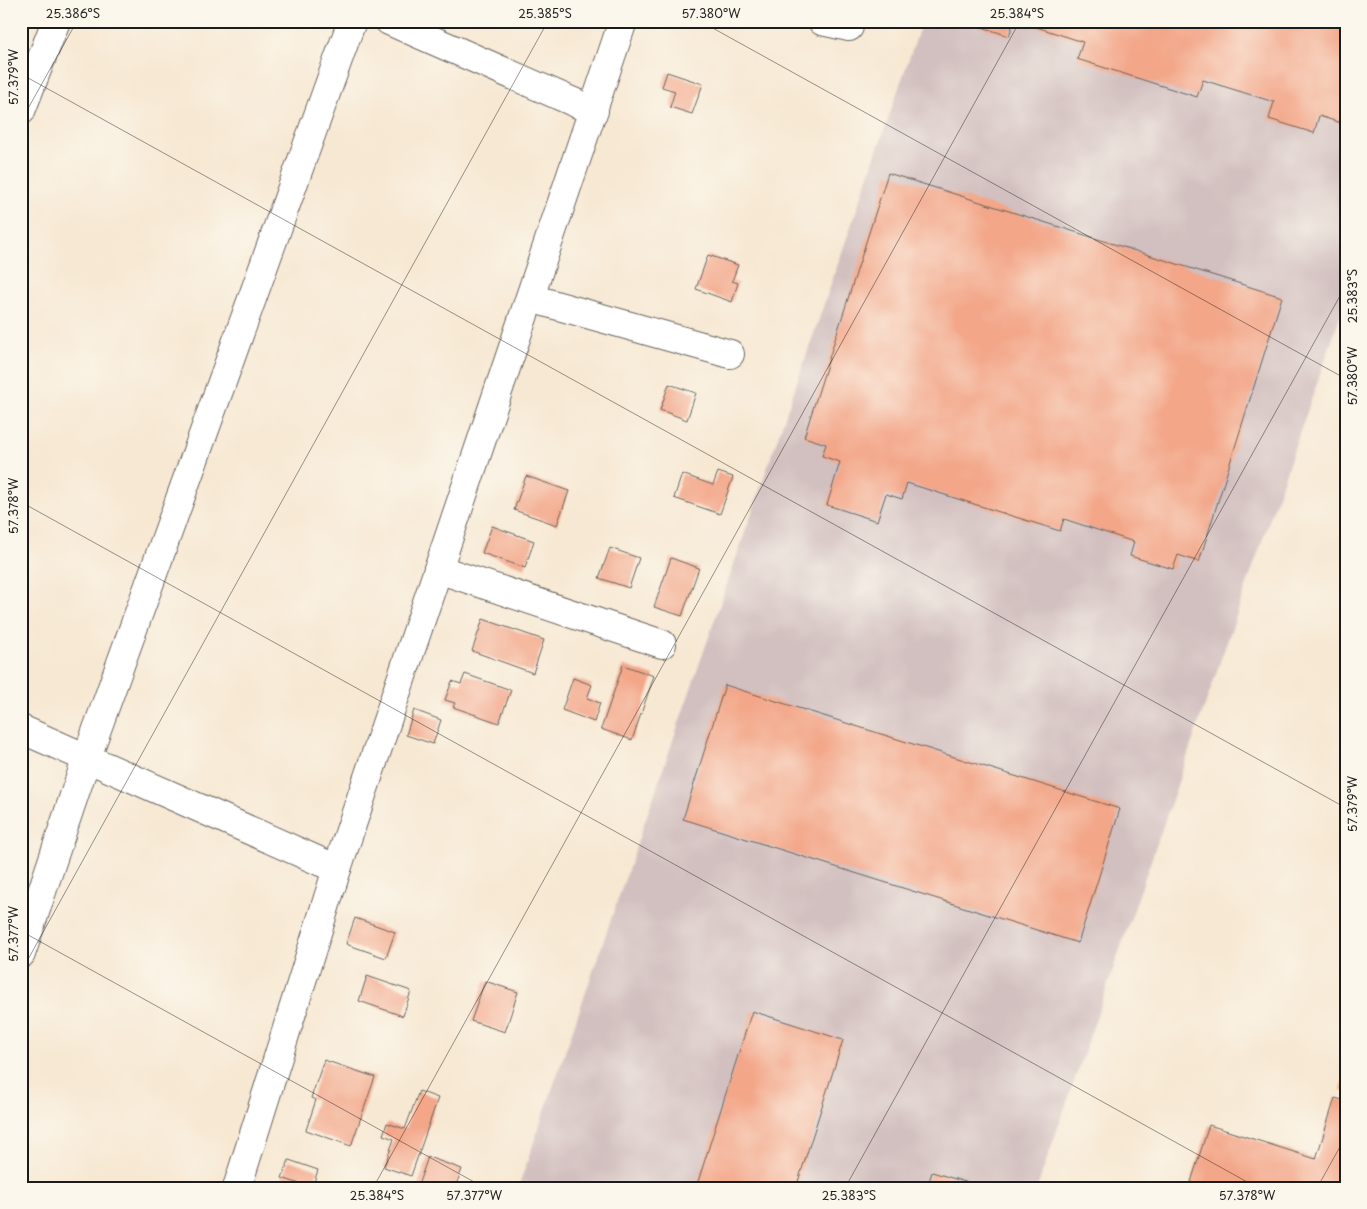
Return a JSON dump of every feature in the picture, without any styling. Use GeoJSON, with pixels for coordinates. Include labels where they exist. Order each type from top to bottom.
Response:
{"type":"FeatureCollection","features":[{"type":"Feature","properties":{"kind":"street"},"geometry":{"type":"LineString","coordinates":[[21,111],[56,21]]}},
{"type":"Feature","properties":{"kind":"street"},"geometry":{"type":"LineString","coordinates":[[21,954],[87,758],[352,21]]}},
{"type":"Feature","properties":{"kind":"street"},"geometry":{"type":"LineString","coordinates":[[389,21],[594,112]]}},
{"type":"Feature","properties":{"kind":"street"},"geometry":{"type":"LineString","coordinates":[[236,1188],[337,869],[624,21]]}},
{"type":"Feature","properties":{"kind":"street"},"geometry":{"type":"LineString","coordinates":[[822,21],[849,28]]}},
{"type":"Feature","properties":{"kind":"street"},"geometry":{"type":"LineString","coordinates":[[530,298],[730,354]]}},
{"type":"Feature","properties":{"kind":"street"},"geometry":{"type":"LineString","coordinates":[[438,569],[662,644]]}},
{"type":"Feature","properties":{"kind":"street"},"geometry":{"type":"LineString","coordinates":[[21,729],[337,869]]}},
{"type":"Feature","properties":{"kind":"shaded area"},"geometry":{"type":"Polygon","coordinates":[[[922,21],[1346,21],[1346,300],[1037,1188],[518,1188],[922,21]]]}},
{"type":"Feature","properties":{"kind":"building"},"geometry":{"type":"Polygon","coordinates":[[[964,21],[1014,21],[1009,36],[964,21]]]}},
{"type":"Feature","properties":{"kind":"building"},"geometry":{"type":"Polygon","coordinates":[[[1018,21],[1346,21],[1346,108],[1341,123],[1319,116],[1314,133],[1269,119],[1274,102],[1203,80],[1197,97],[1077,59],[1083,42],[1018,21]]]}},
{"type":"Feature","properties":{"kind":"building"},"geometry":{"type":"Polygon","coordinates":[[[667,72],[703,84],[692,114],[670,107],[675,91],[662,87],[667,72]]]}},
{"type":"Feature","properties":{"kind":"building"},"geometry":{"type":"Polygon","coordinates":[[[888,173],[1282,297],[1199,562],[1178,555],[1173,569],[1130,556],[1134,542],[1064,519],[1060,531],[907,483],[902,499],[886,494],[877,521],[827,505],[840,462],[822,456],[826,444],[804,437],[888,173]]]}},
{"type":"Feature","properties":{"kind":"building"},"geometry":{"type":"Polygon","coordinates":[[[708,255],[738,265],[732,281],[738,283],[732,302],[696,289],[708,255]]]}},
{"type":"Feature","properties":{"kind":"building"},"geometry":{"type":"Polygon","coordinates":[[[669,384],[696,393],[687,420],[660,410],[669,384]]]}},
{"type":"Feature","properties":{"kind":"building"},"geometry":{"type":"Polygon","coordinates":[[[718,472],[733,477],[720,514],[674,498],[682,474],[713,485],[718,472]]]}},
{"type":"Feature","properties":{"kind":"building"},"geometry":{"type":"Polygon","coordinates":[[[526,476],[569,491],[557,525],[514,510],[526,476]]]}},
{"type":"Feature","properties":{"kind":"building"},"geometry":{"type":"Polygon","coordinates":[[[492,526],[534,541],[525,568],[482,553],[492,526]]]}},
{"type":"Feature","properties":{"kind":"building"},"geometry":{"type":"Polygon","coordinates":[[[610,548],[639,558],[629,588],[599,578],[610,548]]]}},
{"type":"Feature","properties":{"kind":"building"},"geometry":{"type":"Polygon","coordinates":[[[671,558],[699,568],[682,616],[654,607],[671,558]]]}},
{"type":"Feature","properties":{"kind":"building"},"geometry":{"type":"Polygon","coordinates":[[[483,619],[544,640],[533,673],[472,651],[483,619]]]}},
{"type":"Feature","properties":{"kind":"building"},"geometry":{"type":"Polygon","coordinates":[[[623,665],[654,676],[632,740],[601,729],[623,665]]]}},
{"type":"Feature","properties":{"kind":"building"},"geometry":{"type":"Polygon","coordinates":[[[465,674],[511,690],[499,723],[453,707],[455,703],[445,700],[452,681],[461,684],[465,674]]]}},
{"type":"Feature","properties":{"kind":"building"},"geometry":{"type":"Polygon","coordinates":[[[573,678],[592,685],[587,698],[600,703],[594,722],[562,710],[573,678]]]}},
{"type":"Feature","properties":{"kind":"building"},"geometry":{"type":"Polygon","coordinates":[[[725,685],[1120,809],[1078,943],[683,819],[725,685]]]}},
{"type":"Feature","properties":{"kind":"building"},"geometry":{"type":"Polygon","coordinates":[[[414,710],[441,720],[433,744],[406,735],[414,710]]]}},
{"type":"Feature","properties":{"kind":"building"},"geometry":{"type":"Polygon","coordinates":[[[355,918],[395,932],[386,958],[346,944],[355,918]]]}},
{"type":"Feature","properties":{"kind":"building"},"geometry":{"type":"Polygon","coordinates":[[[367,976],[411,991],[403,1016],[359,1001],[367,976]]]}},
{"type":"Feature","properties":{"kind":"building"},"geometry":{"type":"Polygon","coordinates":[[[485,981],[518,992],[505,1032],[471,1021],[485,981]]]}},
{"type":"Feature","properties":{"kind":"building"},"geometry":{"type":"Polygon","coordinates":[[[752,1011],[843,1040],[796,1188],[696,1188],[752,1011]]]}},
{"type":"Feature","properties":{"kind":"building"},"geometry":{"type":"Polygon","coordinates":[[[324,1060],[375,1077],[351,1146],[306,1130],[316,1100],[311,1098],[324,1060]]]}},
{"type":"Feature","properties":{"kind":"building"},"geometry":{"type":"Polygon","coordinates":[[[1346,1077],[1346,1092],[1341,1091],[1346,1077]]]}},
{"type":"Feature","properties":{"kind":"building"},"geometry":{"type":"Polygon","coordinates":[[[419,1091],[438,1098],[411,1176],[384,1167],[394,1139],[383,1135],[387,1123],[405,1129],[419,1091]]]}},
{"type":"Feature","properties":{"kind":"building"},"geometry":{"type":"Polygon","coordinates":[[[1335,1098],[1346,1101],[1346,1188],[1199,1188],[1190,1185],[1209,1125],[1316,1159],[1335,1098]]]}},
{"type":"Feature","properties":{"kind":"building"},"geometry":{"type":"Polygon","coordinates":[[[428,1157],[462,1169],[455,1188],[417,1188],[428,1157]]]}},
{"type":"Feature","properties":{"kind":"building"},"geometry":{"type":"Polygon","coordinates":[[[289,1160],[318,1170],[312,1188],[282,1178],[289,1160]]]}},
{"type":"Feature","properties":{"kind":"building"},"geometry":{"type":"Polygon","coordinates":[[[932,1172],[982,1187],[982,1188],[927,1188],[932,1172]]]}}]}
